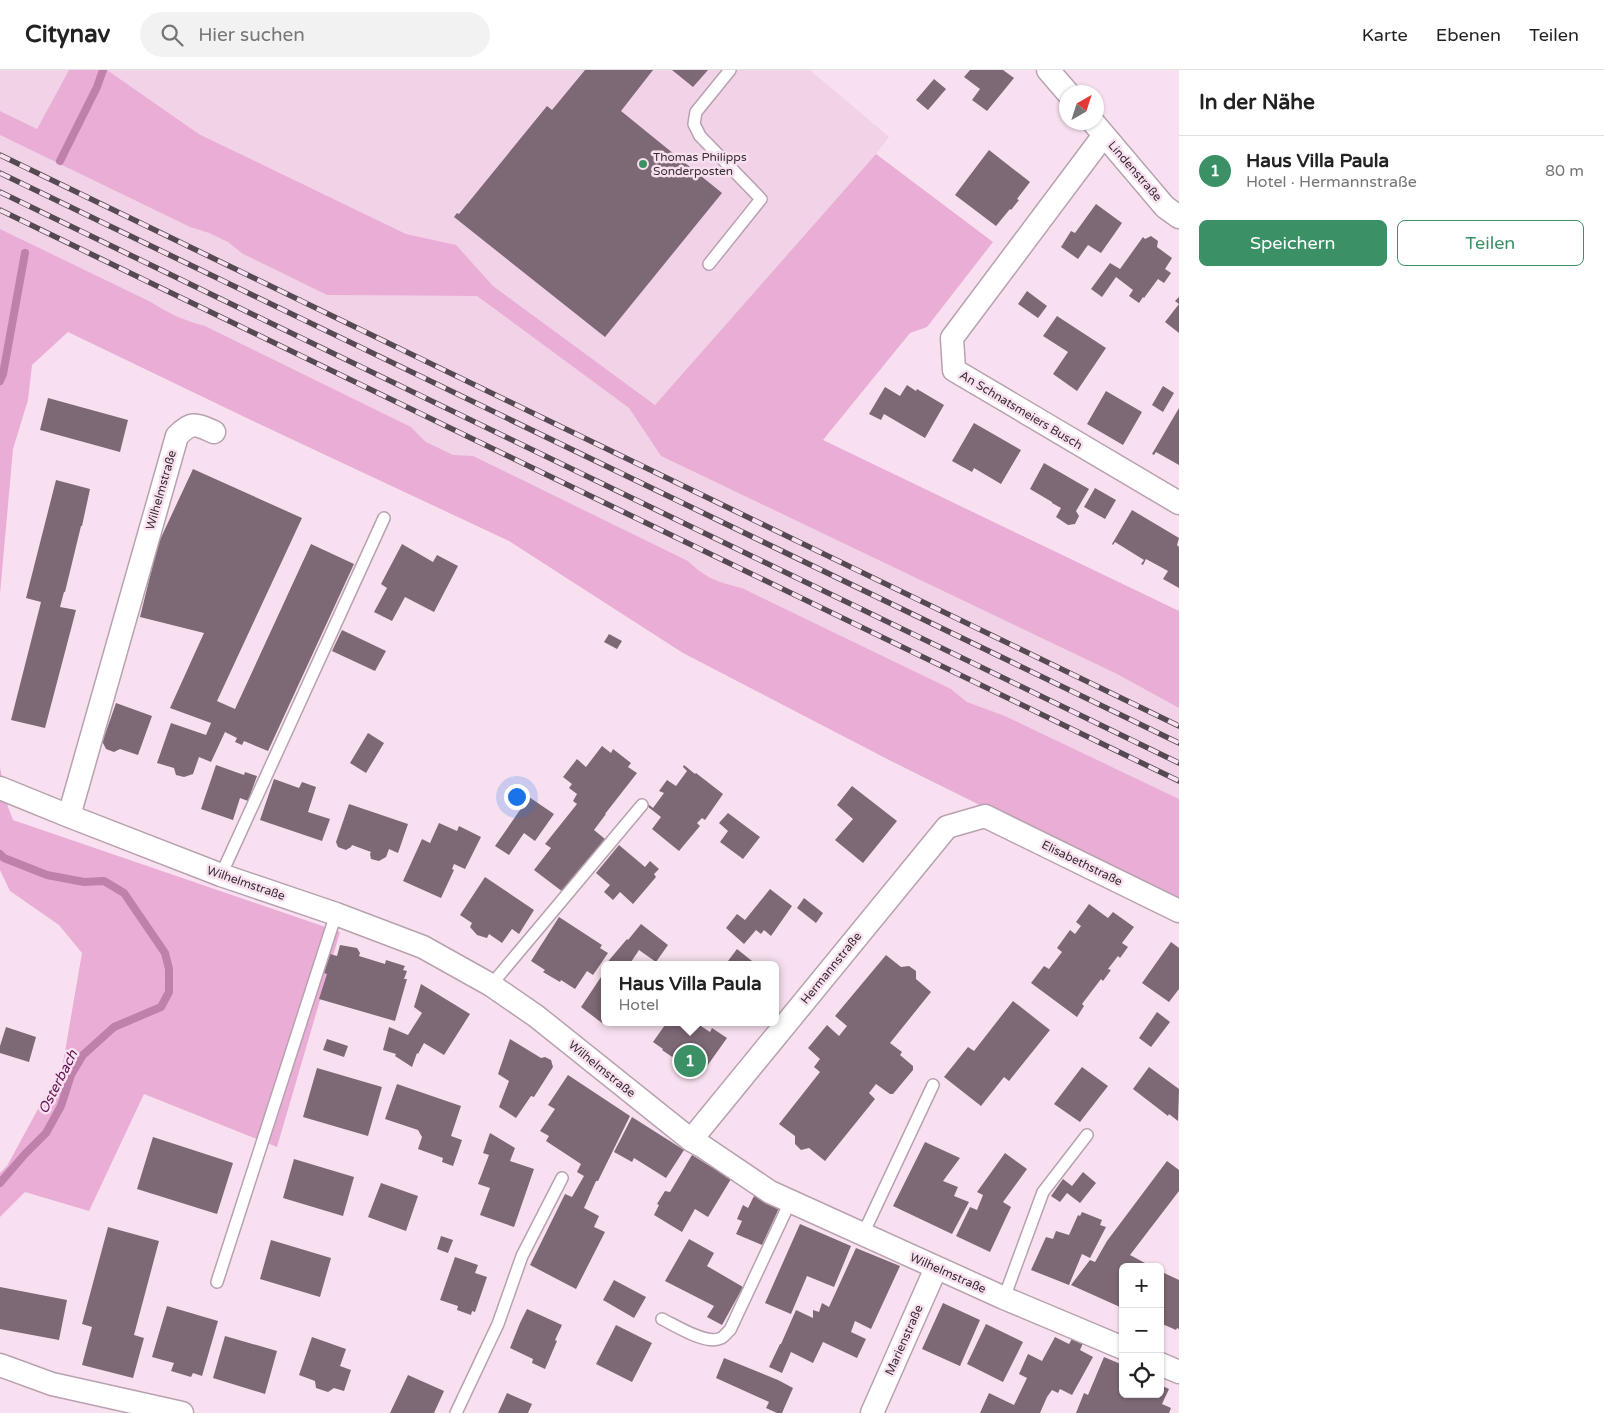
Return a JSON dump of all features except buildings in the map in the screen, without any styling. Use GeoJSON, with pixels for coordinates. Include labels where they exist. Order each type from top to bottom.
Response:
{"type":"FeatureCollection","features":[{"type":"Feature","properties":{"kind":"street"},"geometry":{"type":"LineString","coordinates":[[1048,70],[1062,85]]}},
{"type":"Feature","properties":{"kind":"street","name":"An Schnatsmeiers Busch"},"geometry":{"type":"LineString","coordinates":[[1097,130],[952,338],[954,370],[1179,503]]}},
{"type":"Feature","properties":{"kind":"street","name":"Lindenstraße"},"geometry":{"type":"LineString","coordinates":[[1099,130],[1165,207],[1179,217]]}},
{"type":"Feature","properties":{"kind":"street","name":"Wilhelmstraße"},"geometry":{"type":"LineString","coordinates":[[68,816],[176,436],[186,426],[198,425],[214,432]]}},
{"type":"Feature","properties":{"kind":"street","name":"Wilhelmstraße"},"geometry":{"type":"LineString","coordinates":[[0,788],[221,875],[336,914],[423,947],[491,985],[536,1016],[691,1140],[770,1192],[936,1268],[1119,1346]]}},
{"type":"Feature","properties":{"kind":"street","name":"Elisabethstraße"},"geometry":{"type":"LineString","coordinates":[[985,816],[1179,911]]}},
{"type":"Feature","properties":{"kind":"street","name":"Hermannstraße"},"geometry":{"type":"LineString","coordinates":[[691,1140],[947,827],[985,816]]}},
{"type":"Feature","properties":{"kind":"street","name":"Marienstraße"},"geometry":{"type":"LineString","coordinates":[[872,1413],[936,1268]]}},
{"type":"Feature","properties":{"kind":"street"},"geometry":{"type":"LineString","coordinates":[[0,1365],[52,1384],[182,1413]]}},
{"type":"Feature","properties":{"kind":"street"},"geometry":{"type":"LineString","coordinates":[[1164,1366],[1179,1372]]}},
{"type":"Feature","properties":{"kind":"lane"},"geometry":{"type":"LineString","coordinates":[[709,264],[761,199],[700,136],[694,124],[696,112],[730,70]]}},
{"type":"Feature","properties":{"kind":"lane"},"geometry":{"type":"LineString","coordinates":[[221,875],[384,518]]}},
{"type":"Feature","properties":{"kind":"lane"},"geometry":{"type":"LineString","coordinates":[[491,985],[642,806]]}},
{"type":"Feature","properties":{"kind":"lane"},"geometry":{"type":"LineString","coordinates":[[217,1282],[336,914]]}},
{"type":"Feature","properties":{"kind":"lane"},"geometry":{"type":"LineString","coordinates":[[863,1234],[933,1085]]}},
{"type":"Feature","properties":{"kind":"lane"},"geometry":{"type":"LineString","coordinates":[[1004,1298],[1043,1192],[1087,1135]]}},
{"type":"Feature","properties":{"kind":"lane"},"geometry":{"type":"LineString","coordinates":[[456,1413],[498,1324],[522,1256],[562,1178]]}},
{"type":"Feature","properties":{"kind":"lane"},"geometry":{"type":"LineString","coordinates":[[662,1319],[699,1337],[711,1340],[721,1338],[730,1330],[790,1202]]}},
{"type":"Feature","properties":{"kind":"shaded area"},"geometry":{"type":"Polygon","coordinates":[[[0,70],[69,70],[37,129],[0,111],[0,70]]]}},
{"type":"Feature","properties":{"kind":"shaded area"},"geometry":{"type":"Polygon","coordinates":[[[69,70],[107,70],[199,134],[406,234],[456,245],[493,286],[655,405],[876,154],[993,242],[927,327],[910,333],[823,440],[1179,611],[1179,708],[1117,674],[661,456],[629,408],[477,296],[327,295],[243,254],[228,242],[190,227],[0,135],[0,111],[37,129],[69,70]]]}},
{"type":"Feature","properties":{"kind":"shaded area"},"geometry":{"type":"Polygon","coordinates":[[[107,70],[810,70],[889,137],[655,405],[493,286],[455,245],[406,234],[198,133],[107,70]]]}},
{"type":"Feature","properties":{"kind":"shaded area"},"geometry":{"type":"Polygon","coordinates":[[[0,135],[190,227],[228,242],[243,254],[327,295],[477,296],[629,408],[661,456],[1117,674],[1179,708],[1179,799],[1005,716],[967,702],[951,689],[742,588],[721,583],[703,574],[688,561],[473,457],[453,456],[426,442],[411,427],[205,326],[186,322],[151,302],[0,229],[0,135]]]}},
{"type":"Feature","properties":{"kind":"shaded area"},"geometry":{"type":"Polygon","coordinates":[[[0,229],[151,302],[171,314],[205,326],[411,427],[426,442],[453,455],[473,456],[688,561],[713,579],[742,588],[951,689],[967,702],[1005,716],[1179,799],[1179,904],[891,761],[683,653],[509,541],[68,332],[32,365],[28,400],[13,449],[0,594],[0,229]]]}},
{"type":"Feature","properties":{"kind":"shaded area"},"geometry":{"type":"Polygon","coordinates":[[[0,767],[8,807],[13,820],[340,932],[277,1147],[144,1094],[89,1211],[25,1192],[0,1217],[0,1173],[7,1166],[63,1063],[82,953],[59,925],[10,891],[0,870],[0,767]]]}},
{"type":"Feature","properties":{"kind":"waterway","name":"Osterbach"},"geometry":{"type":"LineString","coordinates":[[60,161],[97,87],[103,70]]}},
{"type":"Feature","properties":{"kind":"waterway","name":"Osterbach"},"geometry":{"type":"LineString","coordinates":[[0,381],[3,374],[25,253]]}},
{"type":"Feature","properties":{"kind":"waterway","name":"Osterbach"},"geometry":{"type":"LineString","coordinates":[[0,854],[4,858],[47,875],[84,882],[104,881],[124,893],[165,953],[169,969],[169,992],[161,1007],[114,1027],[83,1055],[71,1075],[61,1106],[46,1133],[0,1183]]}},
{"type":"Feature","properties":{"kind":"railway"},"geometry":{"type":"LineString","coordinates":[[0,155],[1179,726]]}},
{"type":"Feature","properties":{"kind":"railway"},"geometry":{"type":"LineString","coordinates":[[0,173],[1179,743]]}},
{"type":"Feature","properties":{"kind":"railway"},"geometry":{"type":"LineString","coordinates":[[0,192],[1179,763]]}},
{"type":"Feature","properties":{"kind":"railway"},"geometry":{"type":"LineString","coordinates":[[0,210],[1179,781]]}},
{"type":"Feature","properties":{"kind":"place","name":"Thomas Philipps Sonderposten"},"geometry":{"type":"Point","coordinates":[643,164]}},
{"type":"Feature","properties":{"kind":"place","name":"Haus Villa Paula"},"geometry":{"type":"Point","coordinates":[690,1061]}}]}
